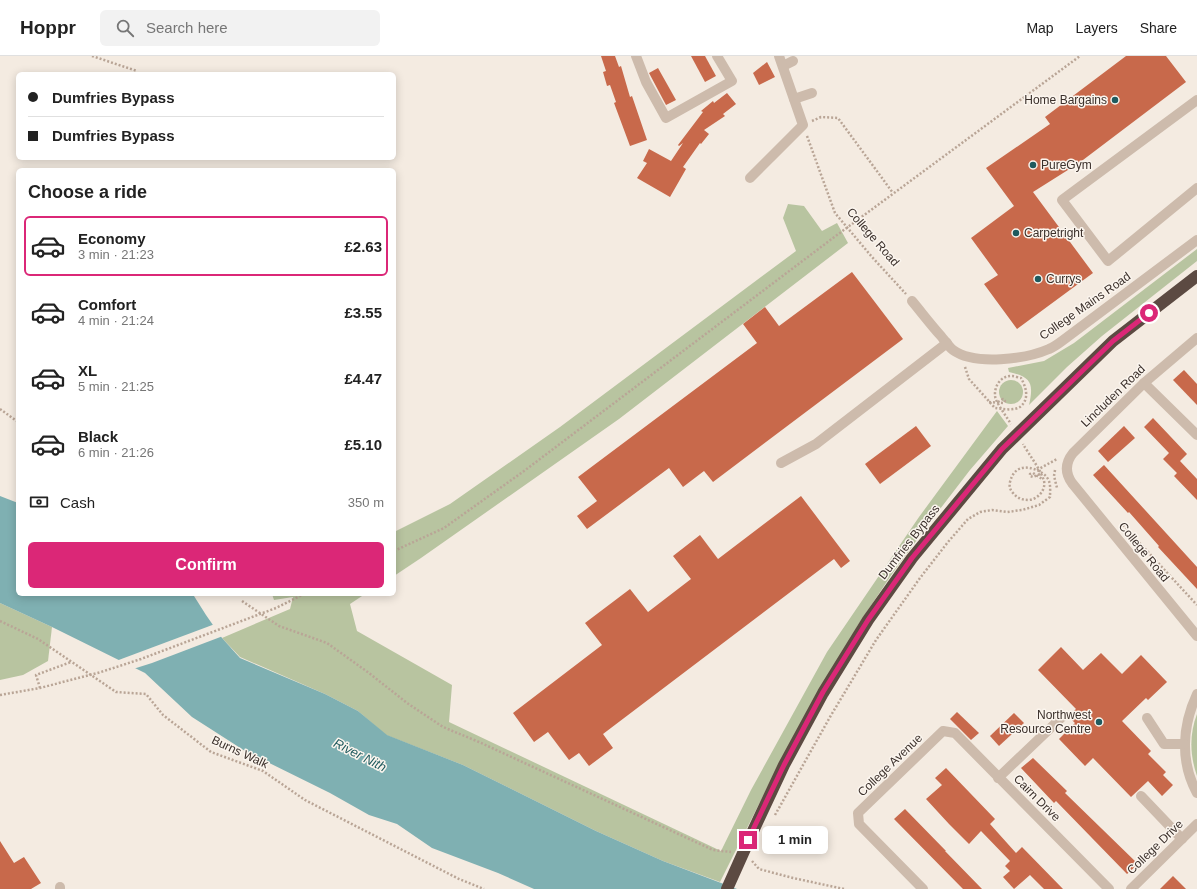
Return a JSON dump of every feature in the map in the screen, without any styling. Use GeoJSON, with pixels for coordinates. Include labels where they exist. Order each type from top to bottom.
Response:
{"type":"FeatureCollection","features":[{"type":"Feature","properties":{"kind":"highway","name":"Dumfries Bypass"},"geometry":{"type":"LineString","coordinates":[[727,889],[784,765],[823,692],[868,620],[912,558],[1002,449],[1113,341],[1197,276]]}},
{"type":"Feature","properties":{"kind":"street"},"geometry":{"type":"LineString","coordinates":[[636,56],[646,82],[666,118],[732,82],[717,56]]}},
{"type":"Feature","properties":{"kind":"street"},"geometry":{"type":"LineString","coordinates":[[750,178],[803,125],[780,61],[793,61]]}},
{"type":"Feature","properties":{"kind":"street"},"geometry":{"type":"LineString","coordinates":[[794,99],[812,93]]}},
{"type":"Feature","properties":{"kind":"street"},"geometry":{"type":"LineString","coordinates":[[1197,100],[1062,200],[1108,261],[1197,188]]}},
{"type":"Feature","properties":{"kind":"street","name":"College Mains Road"},"geometry":{"type":"LineString","coordinates":[[950,347],[966,357],[980,359],[1016,358],[1050,349],[1197,240]]}},
{"type":"Feature","properties":{"kind":"street"},"geometry":{"type":"LineString","coordinates":[[781,463],[816,444],[950,347],[912,301]]}},
{"type":"Feature","properties":{"kind":"street","name":"Lincluden Road"},"geometry":{"type":"LineString","coordinates":[[1070,457],[1144,383],[1197,338]]}},
{"type":"Feature","properties":{"kind":"street"},"geometry":{"type":"LineString","coordinates":[[1144,383],[1197,435]]}},
{"type":"Feature","properties":{"kind":"street","name":"College Road"},"geometry":{"type":"LineString","coordinates":[[1070,457],[1067,472],[1072,483],[1197,636]]}},
{"type":"Feature","properties":{"kind":"street"},"geometry":{"type":"LineString","coordinates":[[1197,694],[1188,717],[1184,744],[1187,768],[1197,793]]}},
{"type":"Feature","properties":{"kind":"street"},"geometry":{"type":"LineString","coordinates":[[998,778],[1062,717]]}},
{"type":"Feature","properties":{"kind":"street"},"geometry":{"type":"LineString","coordinates":[[1147,718],[1164,744],[1184,744]]}},
{"type":"Feature","properties":{"kind":"street","name":"Cairn Drive"},"geometry":{"type":"LineString","coordinates":[[944,731],[955,733],[1109,889]]}},
{"type":"Feature","properties":{"kind":"street","name":"College Avenue"},"geometry":{"type":"LineString","coordinates":[[923,889],[859,824],[858,813],[944,731]]}},
{"type":"Feature","properties":{"kind":"street"},"geometry":{"type":"LineString","coordinates":[[1141,796],[1182,839]]}},
{"type":"Feature","properties":{"kind":"street","name":"College Drive"},"geometry":{"type":"LineString","coordinates":[[1131,889],[1197,824]]}},
{"type":"Feature","properties":{"kind":"path"},"geometry":{"type":"LineString","coordinates":[[92,56],[137,71]]}},
{"type":"Feature","properties":{"kind":"path"},"geometry":{"type":"LineString","coordinates":[[396,550],[444,528],[524,471],[893,193],[1080,56]]}},
{"type":"Feature","properties":{"kind":"path"},"geometry":{"type":"LineString","coordinates":[[803,125],[821,117],[838,118],[893,193]]}},
{"type":"Feature","properties":{"kind":"path","name":"College Road"},"geometry":{"type":"LineString","coordinates":[[803,125],[835,213],[912,301]]}},
{"type":"Feature","properties":{"kind":"path"},"geometry":{"type":"LineString","coordinates":[[950,347],[965,368],[969,379],[989,402],[995,408],[1006,409],[1020,407],[1026,399],[1027,388],[1021,378],[1012,376],[1003,378],[997,384],[995,392],[1000,402],[989,402]]}},
{"type":"Feature","properties":{"kind":"path"},"geometry":{"type":"LineString","coordinates":[[0,409],[16,421]]}},
{"type":"Feature","properties":{"kind":"path"},"geometry":{"type":"LineString","coordinates":[[1036,470],[1056,459],[1070,457]]}},
{"type":"Feature","properties":{"kind":"path"},"geometry":{"type":"LineString","coordinates":[[772,819],[876,640],[920,578],[948,542],[968,519],[980,512],[992,510],[1007,512],[1022,510],[1039,505],[1050,497],[1050,484],[1048,477],[1030,468],[1026,467],[1018,469],[1012,476],[1010,485],[1011,492],[1018,498],[1026,500],[1035,499],[1042,492],[1044,482],[1040,474],[1034,475],[1050,484]]}},
{"type":"Feature","properties":{"kind":"path"},"geometry":{"type":"LineString","coordinates":[[1121,524],[1197,605]]}},
{"type":"Feature","properties":{"kind":"path"},"geometry":{"type":"LineString","coordinates":[[0,696],[53,685],[141,659],[267,611],[300,596]]}},
{"type":"Feature","properties":{"kind":"path"},"geometry":{"type":"LineString","coordinates":[[242,601],[279,626],[327,643],[407,703],[443,727],[479,742],[713,850],[743,855],[754,862],[759,869],[844,889]]}},
{"type":"Feature","properties":{"kind":"path","name":"Burns Walk"},"geometry":{"type":"LineString","coordinates":[[0,621],[38,639],[116,692],[146,694],[163,716],[211,752],[262,771],[305,800],[459,879],[484,889]]}},
{"type":"Feature","properties":{"kind":"path"},"geometry":{"type":"LineString","coordinates":[[40,688],[36,675],[71,661]]}},
{"type":"Feature","properties":{"kind":"green space"},"geometry":{"type":"Polygon","coordinates":[[[788,204],[804,206],[822,231],[837,223],[848,243],[619,419],[396,575],[396,531],[450,504],[560,427],[796,251],[783,218],[788,204]]]}},
{"type":"Feature","properties":{"kind":"green space"},"geometry":{"type":"Polygon","coordinates":[[[1197,249],[1197,261],[1102,336],[1067,367],[1029,405],[1031,386],[1029,382],[1022,376],[1009,372],[1008,368],[1044,361],[1074,343],[1197,249]]]}},
{"type":"Feature","properties":{"kind":"green space"},"geometry":{"type":"Polygon","coordinates":[[[1011,380],[1016,381],[1022,387],[1022,397],[1016,403],[1011,404],[1006,403],[1000,397],[999,392],[1000,387],[1006,381],[1011,380]]]}},
{"type":"Feature","properties":{"kind":"green space"},"geometry":{"type":"Polygon","coordinates":[[[997,411],[1008,426],[970,470],[927,526],[892,574],[858,625],[767,788],[720,882],[663,861],[596,831],[463,765],[386,735],[358,711],[325,694],[240,657],[222,638],[290,609],[293,597],[274,600],[273,596],[362,596],[350,604],[357,631],[452,685],[449,722],[721,851],[751,790],[827,652],[919,517],[997,411]]]}},
{"type":"Feature","properties":{"kind":"green space"},"geometry":{"type":"Polygon","coordinates":[[[0,603],[52,627],[48,661],[23,675],[0,680],[0,603]]]}},
{"type":"Feature","properties":{"kind":"green space"},"geometry":{"type":"Polygon","coordinates":[[[1197,714],[1197,776],[1191,745],[1194,722],[1197,714]]]}},
{"type":"Feature","properties":{"kind":"water","name":"River Nith"},"geometry":{"type":"Polygon","coordinates":[[[0,496],[16,502],[16,596],[194,596],[222,638],[240,658],[325,694],[358,711],[387,735],[463,765],[596,831],[663,861],[737,889],[534,889],[498,873],[432,848],[397,824],[369,815],[330,793],[245,751],[192,717],[145,673],[0,603],[0,496]]]}},
{"type":"Feature","properties":{"kind":"pier"},"geometry":{"type":"Polygon","coordinates":[[[215,624],[223,636],[152,663],[133,669],[116,661],[215,624]]]}},
{"type":"Feature","properties":{"kind":"building"},"geometry":{"type":"Polygon","coordinates":[[[601,56],[615,56],[619,67],[621,66],[630,97],[632,96],[647,140],[630,146],[614,103],[616,102],[610,85],[607,86],[603,72],[606,71],[601,56]]]}},
{"type":"Feature","properties":{"kind":"building"},"geometry":{"type":"Polygon","coordinates":[[[691,56],[705,56],[716,76],[705,82],[691,56]]]}},
{"type":"Feature","properties":{"kind":"building"},"geometry":{"type":"Polygon","coordinates":[[[1126,56],[1166,56],[1186,82],[1079,163],[1033,192],[1093,273],[1017,329],[984,284],[998,275],[971,238],[1014,206],[986,168],[1050,124],[1045,117],[1126,56]]]}},
{"type":"Feature","properties":{"kind":"building"},"geometry":{"type":"Polygon","coordinates":[[[767,62],[775,77],[759,85],[753,73],[767,62]]]}},
{"type":"Feature","properties":{"kind":"building"},"geometry":{"type":"Polygon","coordinates":[[[658,68],[676,100],[666,105],[649,73],[658,68]]]}},
{"type":"Feature","properties":{"kind":"building"},"geometry":{"type":"Polygon","coordinates":[[[727,93],[736,104],[723,114],[725,116],[704,130],[709,134],[701,144],[700,143],[683,167],[686,169],[670,197],[637,178],[647,163],[643,161],[649,149],[671,161],[683,143],[679,146],[678,145],[703,112],[701,111],[713,101],[714,103],[727,93]]]}},
{"type":"Feature","properties":{"kind":"building"},"geometry":{"type":"Polygon","coordinates":[[[852,272],[903,339],[713,482],[704,471],[683,487],[669,468],[587,529],[577,516],[597,501],[578,477],[757,343],[743,324],[765,307],[779,326],[852,272]]]}},
{"type":"Feature","properties":{"kind":"building"},"geometry":{"type":"Polygon","coordinates":[[[1184,370],[1197,384],[1197,405],[1173,380],[1184,370]]]}},
{"type":"Feature","properties":{"kind":"building"},"geometry":{"type":"Polygon","coordinates":[[[1153,418],[1187,454],[1180,461],[1197,479],[1197,500],[1174,476],[1177,473],[1163,459],[1169,453],[1144,427],[1153,418]]]}},
{"type":"Feature","properties":{"kind":"building"},"geometry":{"type":"Polygon","coordinates":[[[916,426],[931,446],[880,484],[865,464],[916,426]]]}},
{"type":"Feature","properties":{"kind":"building"},"geometry":{"type":"Polygon","coordinates":[[[1124,426],[1135,438],[1108,462],[1098,451],[1124,426]]]}},
{"type":"Feature","properties":{"kind":"building"},"geometry":{"type":"Polygon","coordinates":[[[1104,465],[1197,567],[1197,589],[1158,547],[1159,546],[1129,512],[1128,513],[1093,475],[1104,465]]]}},
{"type":"Feature","properties":{"kind":"building"},"geometry":{"type":"Polygon","coordinates":[[[801,496],[850,561],[841,568],[834,559],[603,734],[613,748],[589,766],[579,753],[569,760],[548,732],[534,742],[513,713],[602,645],[585,623],[630,589],[648,612],[691,579],[673,556],[700,535],[718,559],[801,496]]]}},
{"type":"Feature","properties":{"kind":"building","name":"Northwest Resource Centre"},"geometry":{"type":"Polygon","coordinates":[[[1061,647],[1083,670],[1101,653],[1122,674],[1141,655],[1167,682],[1148,700],[1146,698],[1122,721],[1151,751],[1148,754],[1166,772],[1163,775],[1173,785],[1162,796],[1148,781],[1131,797],[1093,758],[1085,766],[1059,739],[1075,723],[1068,716],[1076,709],[1038,670],[1061,647]]]}},
{"type":"Feature","properties":{"kind":"building"},"geometry":{"type":"Polygon","coordinates":[[[957,712],[979,733],[971,740],[950,719],[957,712]]]}},
{"type":"Feature","properties":{"kind":"building"},"geometry":{"type":"Polygon","coordinates":[[[1014,713],[1024,723],[999,746],[990,736],[1014,713]]]}},
{"type":"Feature","properties":{"kind":"building"},"geometry":{"type":"Polygon","coordinates":[[[1033,758],[1067,791],[1065,793],[1138,864],[1127,874],[1056,801],[1054,803],[1021,768],[1033,758]]]}},
{"type":"Feature","properties":{"kind":"building"},"geometry":{"type":"Polygon","coordinates":[[[946,768],[995,819],[990,824],[1016,853],[1022,847],[1063,889],[1044,889],[1030,875],[1014,889],[1003,877],[1010,871],[1005,866],[1010,861],[981,831],[969,844],[949,824],[926,799],[942,785],[935,778],[946,768]]]}},
{"type":"Feature","properties":{"kind":"building"},"geometry":{"type":"Polygon","coordinates":[[[905,809],[982,889],[963,889],[894,819],[905,809]]]}},
{"type":"Feature","properties":{"kind":"building"},"geometry":{"type":"Polygon","coordinates":[[[0,841],[14,863],[24,857],[41,883],[31,889],[0,889],[0,841]]]}},
{"type":"Feature","properties":{"kind":"building"},"geometry":{"type":"Polygon","coordinates":[[[1173,876],[1186,889],[1160,889],[1173,876]]]}},
{"type":"Feature","properties":{"kind":"place","name":"Home Bargains"},"geometry":{"type":"Point","coordinates":[1115,100]}},
{"type":"Feature","properties":{"kind":"place","name":"PureGym"},"geometry":{"type":"Point","coordinates":[1033,165]}},
{"type":"Feature","properties":{"kind":"place","name":"Carpetright"},"geometry":{"type":"Point","coordinates":[1016,233]}},
{"type":"Feature","properties":{"kind":"place","name":"Currys"},"geometry":{"type":"Point","coordinates":[1038,279]}},
{"type":"Feature","properties":{"kind":"place","name":"Northwest Resource Centre"},"geometry":{"type":"Point","coordinates":[1099,722]}},
{"type":"Feature","properties":{"kind":"route"},"geometry":{"type":"LineString","coordinates":[[748,840],[784,765],[823,692],[868,620],[912,558],[1002,449],[1113,341],[1149,313]]}}]}
